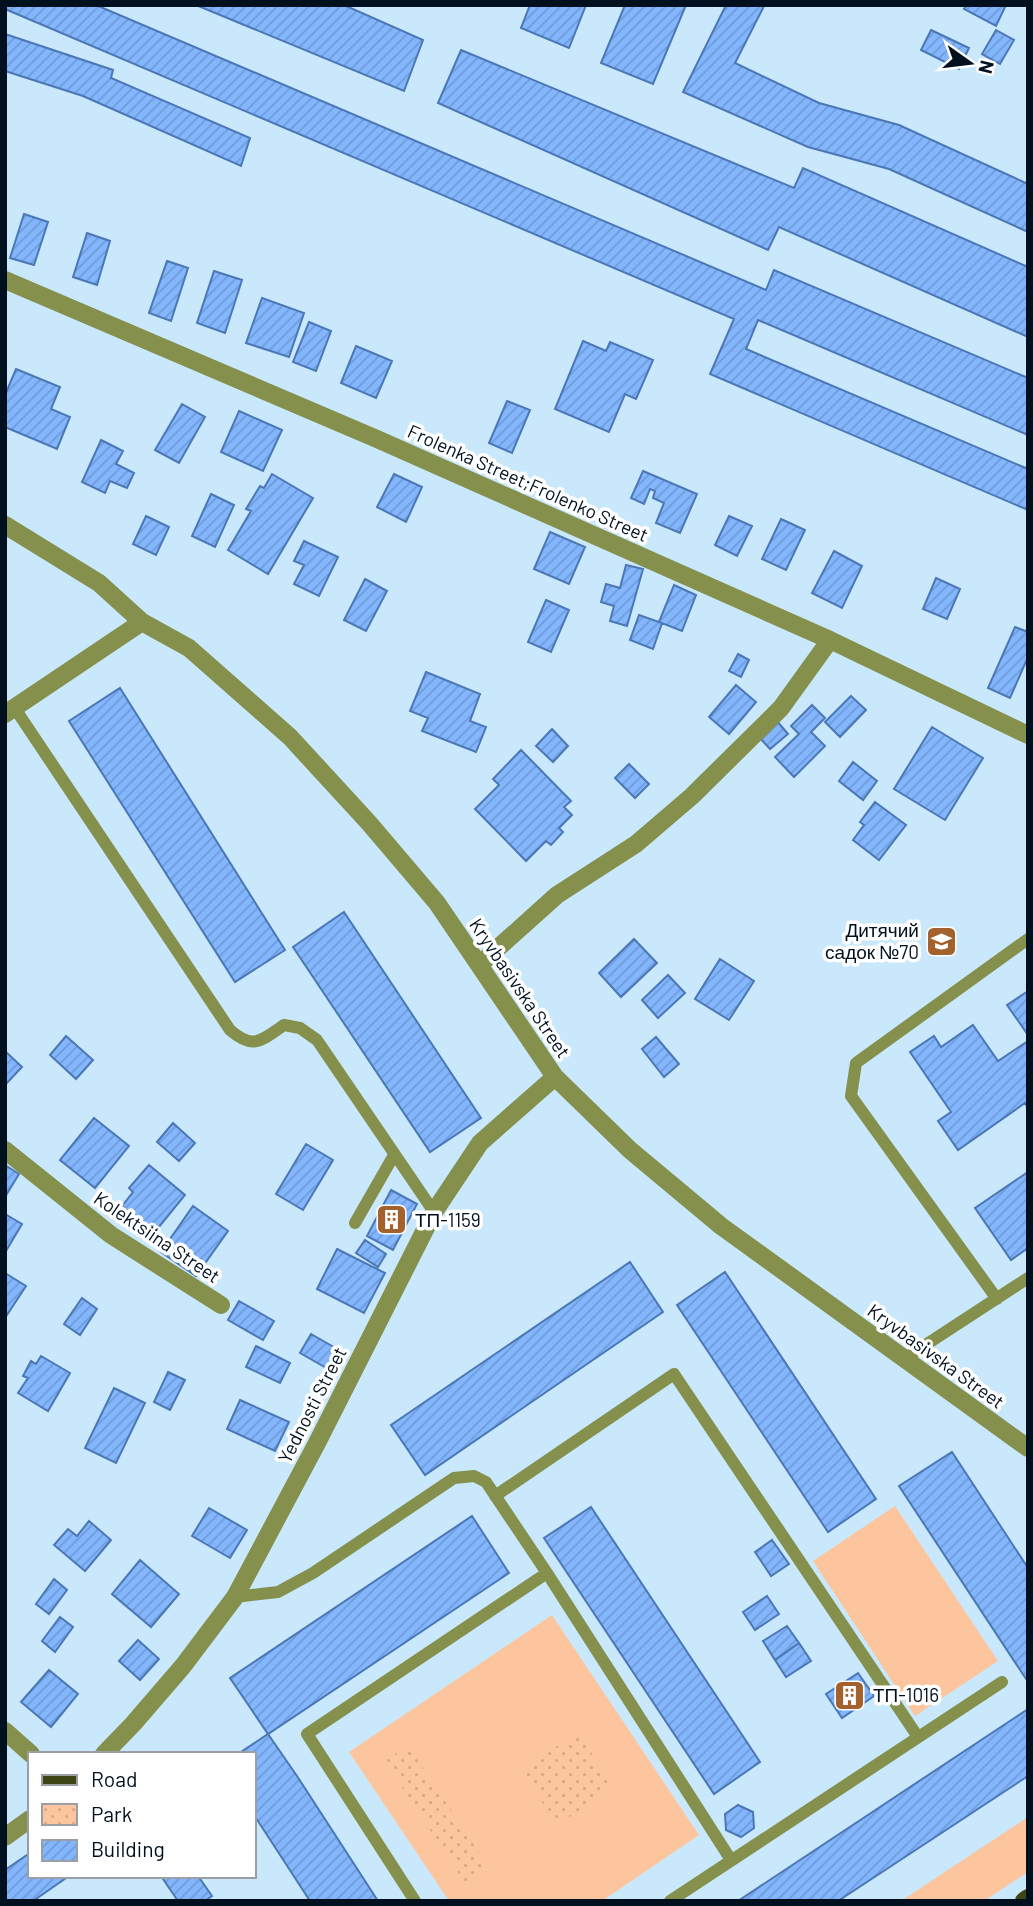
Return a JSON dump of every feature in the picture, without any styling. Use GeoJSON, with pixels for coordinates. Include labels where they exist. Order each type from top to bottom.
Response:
{"type":"FeatureCollection","features":[{"type":"Feature","properties":{"kind":"street","name":"Frolenka Street;Frolenko Street"},"geometry":{"type":"LineString","coordinates":[[5,280],[377,439],[830,640],[1028,735]]}},
{"type":"Feature","properties":{"kind":"street","name":"Kryvbasivska Street"},"geometry":{"type":"LineString","coordinates":[[5,525],[99,583],[142,622],[189,648],[290,737],[369,823],[437,903],[555,1077],[630,1150],[721,1226],[1028,1448]]}},
{"type":"Feature","properties":{"kind":"street"},"geometry":{"type":"LineString","coordinates":[[9,710],[142,622]]}},
{"type":"Feature","properties":{"kind":"street"},"geometry":{"type":"LineString","coordinates":[[479,965],[557,895],[636,844],[692,796],[780,708],[830,640]]}},
{"type":"Feature","properties":{"kind":"street","name":"Yednosti Street"},"geometry":{"type":"LineString","coordinates":[[106,1752],[183,1666],[234,1597],[317,1443],[434,1212],[481,1143],[555,1077]]}},
{"type":"Feature","properties":{"kind":"street","name":"Kolektsiina Street"},"geometry":{"type":"LineString","coordinates":[[5,1150],[111,1235],[221,1305]]}},
{"type":"Feature","properties":{"kind":"street"},"geometry":{"type":"LineString","coordinates":[[5,1731],[29,1752]]}},
{"type":"Feature","properties":{"kind":"street"},"geometry":{"type":"LineString","coordinates":[[5,1837],[28,1820]]}},
{"type":"Feature","properties":{"kind":"lane"},"geometry":{"type":"LineString","coordinates":[[9,710],[230,1030],[243,1041],[259,1042],[284,1026],[300,1028],[317,1040],[434,1212]]}},
{"type":"Feature","properties":{"kind":"lane"},"geometry":{"type":"LineString","coordinates":[[997,1299],[851,1096],[856,1063],[1028,939]]}},
{"type":"Feature","properties":{"kind":"lane"},"geometry":{"type":"LineString","coordinates":[[355,1223],[394,1155]]}},
{"type":"Feature","properties":{"kind":"lane"},"geometry":{"type":"LineString","coordinates":[[904,1359],[1028,1278]]}},
{"type":"Feature","properties":{"kind":"lane"},"geometry":{"type":"LineString","coordinates":[[495,1496],[674,1374],[918,1737]]}},
{"type":"Feature","properties":{"kind":"lane"},"geometry":{"type":"LineString","coordinates":[[234,1597],[278,1592],[313,1573],[454,1478],[474,1476],[486,1482],[732,1860]]}},
{"type":"Feature","properties":{"kind":"lane"},"geometry":{"type":"LineString","coordinates":[[415,1901],[307,1734],[547,1573]]}},
{"type":"Feature","properties":{"kind":"lane"},"geometry":{"type":"LineString","coordinates":[[670,1901],[1002,1682]]}},
{"type":"Feature","properties":{"kind":"green space"},"geometry":{"type":"Polygon","coordinates":[[[895,1506],[998,1661],[915,1716],[813,1561],[895,1506]]]}},
{"type":"Feature","properties":{"kind":"green space"},"geometry":{"type":"Polygon","coordinates":[[[552,1615],[699,1835],[602,1901],[449,1901],[349,1752],[552,1615]]]}},
{"type":"Feature","properties":{"kind":"green space"},"geometry":{"type":"Polygon","coordinates":[[[577,1732],[614,1786],[558,1825],[521,1772],[577,1732]]]}},
{"type":"Feature","properties":{"kind":"green space"},"geometry":{"type":"Polygon","coordinates":[[[408,1745],[490,1869],[466,1885],[385,1761],[408,1745]]]}},
{"type":"Feature","properties":{"kind":"green space"},"geometry":{"type":"Polygon","coordinates":[[[1028,1817],[1028,1872],[984,1901],[901,1901],[1028,1817]]]}},
{"type":"Feature","properties":{"kind":"building"},"geometry":{"type":"Polygon","coordinates":[[[5,5],[96,5],[766,290],[774,270],[1028,378],[1028,435],[758,320],[746,349],[1028,469],[1028,510],[710,374],[734,319],[5,9],[5,5]]]}},
{"type":"Feature","properties":{"kind":"building"},"geometry":{"type":"Polygon","coordinates":[[[196,5],[344,5],[423,40],[404,91],[196,5]]]}},
{"type":"Feature","properties":{"kind":"building"},"geometry":{"type":"Polygon","coordinates":[[[530,5],[586,5],[569,48],[521,28],[530,5]]]}},
{"type":"Feature","properties":{"kind":"building"},"geometry":{"type":"Polygon","coordinates":[[[625,5],[686,5],[653,84],[601,63],[625,5]]]}},
{"type":"Feature","properties":{"kind":"building"},"geometry":{"type":"Polygon","coordinates":[[[726,5],[764,6],[735,63],[819,103],[899,125],[1028,184],[1028,232],[889,169],[808,147],[683,92],[726,5]]]}},
{"type":"Feature","properties":{"kind":"building"},"geometry":{"type":"Polygon","coordinates":[[[967,5],[1006,5],[996,26],[964,9],[967,5]]]}},
{"type":"Feature","properties":{"kind":"building"},"geometry":{"type":"Polygon","coordinates":[[[931,30],[969,48],[959,69],[921,50],[931,30]]]}},
{"type":"Feature","properties":{"kind":"building"},"geometry":{"type":"Polygon","coordinates":[[[996,30],[1014,40],[1000,64],[982,54],[996,30]]]}},
{"type":"Feature","properties":{"kind":"building"},"geometry":{"type":"Polygon","coordinates":[[[5,34],[113,70],[111,78],[250,138],[241,166],[83,96],[5,71],[5,34]]]}},
{"type":"Feature","properties":{"kind":"building"},"geometry":{"type":"Polygon","coordinates":[[[461,50],[794,188],[803,168],[1028,267],[1028,337],[779,227],[768,250],[438,103],[461,50]]]}},
{"type":"Feature","properties":{"kind":"building"},"geometry":{"type":"Polygon","coordinates":[[[24,214],[48,222],[34,265],[10,258],[24,214]]]}},
{"type":"Feature","properties":{"kind":"building"},"geometry":{"type":"Polygon","coordinates":[[[87,233],[110,241],[97,285],[73,277],[87,233]]]}},
{"type":"Feature","properties":{"kind":"building"},"geometry":{"type":"Polygon","coordinates":[[[167,261],[188,268],[171,321],[149,313],[167,261]]]}},
{"type":"Feature","properties":{"kind":"building"},"geometry":{"type":"Polygon","coordinates":[[[214,271],[242,280],[225,333],[197,323],[214,271]]]}},
{"type":"Feature","properties":{"kind":"building"},"geometry":{"type":"Polygon","coordinates":[[[262,298],[304,313],[289,357],[246,343],[262,298]]]}},
{"type":"Feature","properties":{"kind":"building"},"geometry":{"type":"Polygon","coordinates":[[[309,322],[331,331],[316,371],[293,362],[309,322]]]}},
{"type":"Feature","properties":{"kind":"building"},"geometry":{"type":"Polygon","coordinates":[[[583,341],[606,351],[610,342],[653,360],[636,399],[625,394],[609,432],[555,409],[583,341]]]}},
{"type":"Feature","properties":{"kind":"building"},"geometry":{"type":"Polygon","coordinates":[[[356,346],[392,361],[376,398],[341,383],[356,346]]]}},
{"type":"Feature","properties":{"kind":"building"},"geometry":{"type":"Polygon","coordinates":[[[16,369],[60,387],[51,409],[70,417],[57,449],[5,427],[5,395],[16,369]]]}},
{"type":"Feature","properties":{"kind":"building"},"geometry":{"type":"Polygon","coordinates":[[[507,401],[530,410],[512,453],[489,443],[507,401]]]}},
{"type":"Feature","properties":{"kind":"building"},"geometry":{"type":"Polygon","coordinates":[[[182,404],[205,417],[179,463],[155,450],[182,404]]]}},
{"type":"Feature","properties":{"kind":"building"},"geometry":{"type":"Polygon","coordinates":[[[239,411],[282,430],[263,471],[221,452],[239,411]]]}},
{"type":"Feature","properties":{"kind":"building"},"geometry":{"type":"Polygon","coordinates":[[[101,440],[123,451],[116,464],[134,473],[127,488],[110,481],[105,493],[82,482],[101,440]]]}},
{"type":"Feature","properties":{"kind":"building"},"geometry":{"type":"Polygon","coordinates":[[[643,471],[697,494],[680,533],[656,523],[664,503],[653,498],[655,491],[650,489],[644,504],[631,498],[643,471]]]}},
{"type":"Feature","properties":{"kind":"building"},"geometry":{"type":"Polygon","coordinates":[[[272,474],[313,498],[268,574],[228,550],[251,511],[246,509],[260,486],[264,488],[272,474]]]}},
{"type":"Feature","properties":{"kind":"building"},"geometry":{"type":"Polygon","coordinates":[[[394,474],[422,487],[406,522],[377,507],[394,474]]]}},
{"type":"Feature","properties":{"kind":"building"},"geometry":{"type":"Polygon","coordinates":[[[211,494],[234,505],[215,547],[192,536],[211,494]]]}},
{"type":"Feature","properties":{"kind":"building"},"geometry":{"type":"Polygon","coordinates":[[[146,516],[169,527],[156,555],[133,544],[146,516]]]}},
{"type":"Feature","properties":{"kind":"building"},"geometry":{"type":"Polygon","coordinates":[[[729,516],[752,526],[737,556],[715,545],[729,516]]]}},
{"type":"Feature","properties":{"kind":"building"},"geometry":{"type":"Polygon","coordinates":[[[781,519],[805,530],[786,570],[762,559],[781,519]]]}},
{"type":"Feature","properties":{"kind":"building"},"geometry":{"type":"Polygon","coordinates":[[[550,532],[585,547],[569,584],[534,569],[550,532]]]}},
{"type":"Feature","properties":{"kind":"building"},"geometry":{"type":"Polygon","coordinates":[[[304,541],[338,557],[319,596],[294,584],[304,565],[294,561],[304,541]]]}},
{"type":"Feature","properties":{"kind":"building"},"geometry":{"type":"Polygon","coordinates":[[[834,551],[862,566],[842,608],[812,593],[834,551]]]}},
{"type":"Feature","properties":{"kind":"building"},"geometry":{"type":"Polygon","coordinates":[[[626,565],[643,569],[627,626],[610,621],[614,606],[601,602],[606,584],[620,588],[626,565]]]}},
{"type":"Feature","properties":{"kind":"building"},"geometry":{"type":"Polygon","coordinates":[[[936,578],[960,589],[947,619],[923,609],[936,578]]]}},
{"type":"Feature","properties":{"kind":"building"},"geometry":{"type":"Polygon","coordinates":[[[365,579],[387,591],[366,631],[344,620],[365,579]]]}},
{"type":"Feature","properties":{"kind":"building"},"geometry":{"type":"Polygon","coordinates":[[[674,585],[696,595],[682,631],[659,622],[674,585]]]}},
{"type":"Feature","properties":{"kind":"building"},"geometry":{"type":"Polygon","coordinates":[[[546,600],[569,610],[551,652],[528,642],[546,600]]]}},
{"type":"Feature","properties":{"kind":"building"},"geometry":{"type":"Polygon","coordinates":[[[639,615],[662,623],[653,649],[630,640],[639,615]]]}},
{"type":"Feature","properties":{"kind":"building"},"geometry":{"type":"Polygon","coordinates":[[[1015,627],[1028,632],[1028,657],[1010,698],[988,688],[1015,627]]]}},
{"type":"Feature","properties":{"kind":"building"},"geometry":{"type":"Polygon","coordinates":[[[738,654],[749,660],[741,677],[729,671],[738,654]]]}},
{"type":"Feature","properties":{"kind":"building"},"geometry":{"type":"Polygon","coordinates":[[[426,672],[480,694],[470,721],[486,727],[476,752],[422,731],[428,718],[410,711],[426,672]]]}},
{"type":"Feature","properties":{"kind":"building"},"geometry":{"type":"Polygon","coordinates":[[[736,685],[756,702],[729,734],[709,717],[736,685]]]}},
{"type":"Feature","properties":{"kind":"building"},"geometry":{"type":"Polygon","coordinates":[[[120,688],[285,950],[235,982],[69,721],[120,688]]]}},
{"type":"Feature","properties":{"kind":"building"},"geometry":{"type":"Polygon","coordinates":[[[851,696],[866,710],[840,737],[825,722],[851,696]]]}},
{"type":"Feature","properties":{"kind":"building"},"geometry":{"type":"Polygon","coordinates":[[[812,705],[825,718],[811,732],[825,746],[794,777],[775,757],[799,734],[791,726],[812,705]]]}},
{"type":"Feature","properties":{"kind":"building"},"geometry":{"type":"Polygon","coordinates":[[[776,720],[788,734],[770,749],[758,736],[776,720]]]}},
{"type":"Feature","properties":{"kind":"building"},"geometry":{"type":"Polygon","coordinates":[[[932,727],[983,758],[945,820],[894,789],[932,727]]]}},
{"type":"Feature","properties":{"kind":"building"},"geometry":{"type":"Polygon","coordinates":[[[552,729],[568,746],[553,762],[536,746],[552,729]]]}},
{"type":"Feature","properties":{"kind":"building"},"geometry":{"type":"Polygon","coordinates":[[[521,750],[571,801],[564,807],[572,815],[559,828],[563,832],[551,845],[546,841],[526,861],[475,809],[499,785],[493,779],[521,750]]]}},
{"type":"Feature","properties":{"kind":"building"},"geometry":{"type":"Polygon","coordinates":[[[853,762],[877,781],[863,800],[839,781],[853,762]]]}},
{"type":"Feature","properties":{"kind":"building"},"geometry":{"type":"Polygon","coordinates":[[[629,764],[649,784],[635,798],[615,778],[629,764]]]}},
{"type":"Feature","properties":{"kind":"building"},"geometry":{"type":"Polygon","coordinates":[[[875,802],[906,825],[879,860],[853,840],[864,825],[860,822],[875,802]]]}},
{"type":"Feature","properties":{"kind":"building"},"geometry":{"type":"Polygon","coordinates":[[[344,912],[481,1118],[430,1152],[293,947],[344,912]]]}},
{"type":"Feature","properties":{"kind":"building"},"geometry":{"type":"Polygon","coordinates":[[[634,939],[657,963],[621,997],[599,973],[634,939]]]}},
{"type":"Feature","properties":{"kind":"building"},"geometry":{"type":"Polygon","coordinates":[[[720,959],[754,981],[729,1020],[695,999],[720,959]]]}},
{"type":"Feature","properties":{"kind":"building"},"geometry":{"type":"Polygon","coordinates":[[[668,975],[685,993],[658,1018],[642,1000],[668,975]]]}},
{"type":"Feature","properties":{"kind":"building"},"geometry":{"type":"Polygon","coordinates":[[[1028,991],[1028,1035],[1007,1005],[1028,991]]]}},
{"type":"Feature","properties":{"kind":"building"},"geometry":{"type":"Polygon","coordinates":[[[973,1025],[998,1061],[1028,1041],[1028,1108],[1025,1103],[958,1150],[938,1121],[951,1112],[910,1052],[934,1036],[941,1047],[973,1025]]]}},
{"type":"Feature","properties":{"kind":"building"},"geometry":{"type":"Polygon","coordinates":[[[66,1036],[93,1060],[76,1079],[50,1055],[66,1036]]]}},
{"type":"Feature","properties":{"kind":"building"},"geometry":{"type":"Polygon","coordinates":[[[656,1037],[679,1064],[664,1077],[642,1049],[656,1037]]]}},
{"type":"Feature","properties":{"kind":"building"},"geometry":{"type":"Polygon","coordinates":[[[5,1051],[22,1067],[5,1085],[5,1051]]]}},
{"type":"Feature","properties":{"kind":"building"},"geometry":{"type":"Polygon","coordinates":[[[94,1118],[129,1146],[95,1188],[60,1160],[94,1118]]]}},
{"type":"Feature","properties":{"kind":"building"},"geometry":{"type":"Polygon","coordinates":[[[173,1123],[195,1143],[179,1161],[157,1142],[173,1123]]]}},
{"type":"Feature","properties":{"kind":"building"},"geometry":{"type":"Polygon","coordinates":[[[306,1144],[333,1160],[303,1210],[276,1194],[306,1144]]]}},
{"type":"Feature","properties":{"kind":"building"},"geometry":{"type":"Polygon","coordinates":[[[5,1165],[19,1174],[5,1197],[5,1165]]]}},
{"type":"Feature","properties":{"kind":"building"},"geometry":{"type":"Polygon","coordinates":[[[149,1165],[185,1195],[154,1233],[122,1206],[133,1192],[129,1188],[149,1165]]]}},
{"type":"Feature","properties":{"kind":"building"},"geometry":{"type":"Polygon","coordinates":[[[1028,1172],[1028,1248],[1011,1260],[975,1208],[1028,1172]]]}},
{"type":"Feature","properties":{"kind":"building","name":"ТП-1159"},"geometry":{"type":"Polygon","coordinates":[[[391,1190],[417,1204],[393,1250],[367,1236],[391,1190]]]}},
{"type":"Feature","properties":{"kind":"building"},"geometry":{"type":"Polygon","coordinates":[[[193,1206],[228,1231],[196,1276],[161,1252],[193,1206]]]}},
{"type":"Feature","properties":{"kind":"building"},"geometry":{"type":"Polygon","coordinates":[[[5,1214],[22,1224],[6,1251],[5,1251],[5,1214]]]}},
{"type":"Feature","properties":{"kind":"building"},"geometry":{"type":"Polygon","coordinates":[[[365,1240],[386,1254],[378,1267],[356,1253],[365,1240]]]}},
{"type":"Feature","properties":{"kind":"building"},"geometry":{"type":"Polygon","coordinates":[[[337,1249],[385,1273],[364,1313],[317,1289],[337,1249]]]}},
{"type":"Feature","properties":{"kind":"building"},"geometry":{"type":"Polygon","coordinates":[[[630,1262],[663,1312],[425,1475],[391,1425],[630,1262]]]}},
{"type":"Feature","properties":{"kind":"building"},"geometry":{"type":"Polygon","coordinates":[[[725,1272],[876,1499],[828,1532],[677,1305],[725,1272]]]}},
{"type":"Feature","properties":{"kind":"building"},"geometry":{"type":"Polygon","coordinates":[[[5,1273],[26,1286],[5,1318],[5,1273]]]}},
{"type":"Feature","properties":{"kind":"building"},"geometry":{"type":"Polygon","coordinates":[[[82,1298],[97,1309],[80,1335],[64,1324],[82,1298]]]}},
{"type":"Feature","properties":{"kind":"building"},"geometry":{"type":"Polygon","coordinates":[[[239,1301],[274,1321],[263,1340],[228,1320],[239,1301]]]}},
{"type":"Feature","properties":{"kind":"building"},"geometry":{"type":"Polygon","coordinates":[[[311,1334],[346,1354],[335,1373],[300,1353],[311,1334]]]}},
{"type":"Feature","properties":{"kind":"building"},"geometry":{"type":"Polygon","coordinates":[[[256,1346],[290,1363],[280,1383],[246,1367],[256,1346]]]}},
{"type":"Feature","properties":{"kind":"building"},"geometry":{"type":"Polygon","coordinates":[[[41,1356],[70,1373],[48,1411],[18,1393],[28,1378],[23,1376],[31,1361],[36,1364],[41,1356]]]}},
{"type":"Feature","properties":{"kind":"building"},"geometry":{"type":"Polygon","coordinates":[[[168,1372],[185,1380],[170,1410],[154,1402],[168,1372]]]}},
{"type":"Feature","properties":{"kind":"building"},"geometry":{"type":"Polygon","coordinates":[[[114,1388],[145,1403],[116,1463],[85,1448],[114,1388]]]}},
{"type":"Feature","properties":{"kind":"building"},"geometry":{"type":"Polygon","coordinates":[[[240,1400],[289,1422],[275,1451],[227,1429],[240,1400]]]}},
{"type":"Feature","properties":{"kind":"building"},"geometry":{"type":"Polygon","coordinates":[[[952,1452],[1028,1568],[1028,1682],[899,1486],[952,1452]]]}},
{"type":"Feature","properties":{"kind":"building"},"geometry":{"type":"Polygon","coordinates":[[[591,1507],[760,1762],[714,1794],[544,1538],[591,1507]]]}},
{"type":"Feature","properties":{"kind":"building"},"geometry":{"type":"Polygon","coordinates":[[[209,1508],[247,1530],[230,1558],[192,1536],[209,1508]]]}},
{"type":"Feature","properties":{"kind":"building"},"geometry":{"type":"Polygon","coordinates":[[[472,1516],[509,1573],[268,1734],[230,1678],[472,1516]]]}},
{"type":"Feature","properties":{"kind":"building"},"geometry":{"type":"Polygon","coordinates":[[[89,1521],[111,1540],[85,1571],[54,1545],[68,1529],[77,1536],[89,1521]]]}},
{"type":"Feature","properties":{"kind":"building"},"geometry":{"type":"Polygon","coordinates":[[[772,1540],[789,1564],[771,1576],[755,1552],[772,1540]]]}},
{"type":"Feature","properties":{"kind":"building"},"geometry":{"type":"Polygon","coordinates":[[[140,1560],[179,1594],[151,1627],[112,1594],[140,1560]]]}},
{"type":"Feature","properties":{"kind":"building"},"geometry":{"type":"Polygon","coordinates":[[[54,1579],[67,1590],[49,1614],[36,1604],[54,1579]]]}},
{"type":"Feature","properties":{"kind":"building"},"geometry":{"type":"Polygon","coordinates":[[[767,1596],[779,1614],[755,1630],[743,1612],[767,1596]]]}},
{"type":"Feature","properties":{"kind":"building"},"geometry":{"type":"Polygon","coordinates":[[[60,1617],[73,1627],[55,1652],[42,1641],[60,1617]]]}},
{"type":"Feature","properties":{"kind":"building"},"geometry":{"type":"Polygon","coordinates":[[[787,1626],[799,1643],[775,1660],[763,1641],[787,1626]]]}},
{"type":"Feature","properties":{"kind":"building"},"geometry":{"type":"Polygon","coordinates":[[[138,1640],[159,1659],[140,1680],[119,1661],[138,1640]]]}},
{"type":"Feature","properties":{"kind":"building"},"geometry":{"type":"Polygon","coordinates":[[[799,1643],[811,1661],[786,1677],[775,1660],[799,1643]]]}},
{"type":"Feature","properties":{"kind":"building"},"geometry":{"type":"Polygon","coordinates":[[[49,1670],[78,1694],[51,1727],[21,1702],[49,1670]]]}},
{"type":"Feature","properties":{"kind":"building","name":"ТП-1016"},"geometry":{"type":"Polygon","coordinates":[[[858,1673],[874,1696],[842,1718],[826,1694],[858,1673]]]}},
{"type":"Feature","properties":{"kind":"building"},"geometry":{"type":"Polygon","coordinates":[[[1028,1709],[1028,1776],[838,1901],[738,1901],[1028,1709]]]}},
{"type":"Feature","properties":{"kind":"building"},"geometry":{"type":"Polygon","coordinates":[[[268,1734],[378,1901],[310,1901],[256,1818],[256,1752],[241,1752],[268,1734]]]}},
{"type":"Feature","properties":{"kind":"building"},"geometry":{"type":"Polygon","coordinates":[[[738,1805],[753,1812],[754,1828],[741,1837],[726,1830],[725,1814],[738,1805]]]}},
{"type":"Feature","properties":{"kind":"building"},"geometry":{"type":"Polygon","coordinates":[[[28,1854],[28,1878],[66,1878],[33,1901],[5,1901],[5,1870],[28,1854]]]}},
{"type":"Feature","properties":{"kind":"building"},"geometry":{"type":"Polygon","coordinates":[[[162,1878],[199,1878],[212,1896],[205,1901],[178,1901],[162,1878]]]}},
{"type":"Feature","properties":{"kind":"place","name":"Дитячий садок №70"},"geometry":{"type":"Point","coordinates":[942,941]}},
{"type":"Feature","properties":{"kind":"place","name":"ТП-1159"},"geometry":{"type":"Point","coordinates":[392,1220]}},
{"type":"Feature","properties":{"kind":"place","name":"ТП-1016"},"geometry":{"type":"Point","coordinates":[850,1695]}}]}
